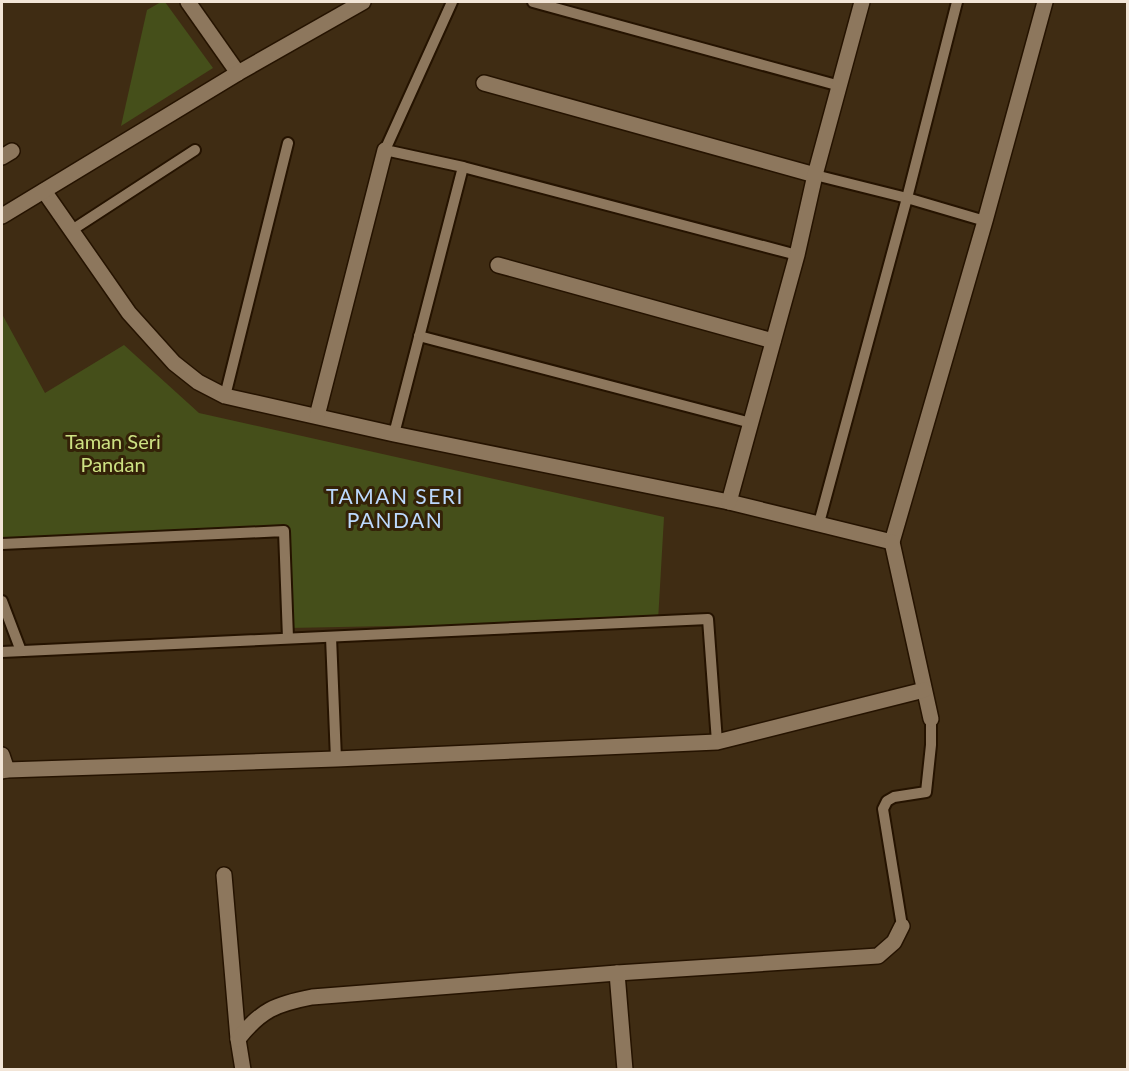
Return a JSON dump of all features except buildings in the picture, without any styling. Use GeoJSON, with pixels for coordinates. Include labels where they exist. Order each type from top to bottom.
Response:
{"type":"FeatureCollection","features":[{"type":"Feature","properties":{"kind":"street"},"geometry":{"type":"LineString","coordinates":[[188,2],[238,73]]}},
{"type":"Feature","properties":{"kind":"street"},"geometry":{"type":"LineString","coordinates":[[2,216],[238,73],[363,2]]}},
{"type":"Feature","properties":{"kind":"street"},"geometry":{"type":"LineString","coordinates":[[729,502],[797,255],[815,176],[862,2]]}},
{"type":"Feature","properties":{"kind":"street"},"geometry":{"type":"LineString","coordinates":[[931,718],[892,542],[985,221],[1045,2]]}},
{"type":"Feature","properties":{"kind":"street"},"geometry":{"type":"LineString","coordinates":[[484,83],[815,176]]}},
{"type":"Feature","properties":{"kind":"street"},"geometry":{"type":"LineString","coordinates":[[317,416],[385,150]]}},
{"type":"Feature","properties":{"kind":"street"},"geometry":{"type":"LineString","coordinates":[[44,191],[129,313],[174,363],[198,382],[225,396],[394,434],[729,502],[892,542]]}},
{"type":"Feature","properties":{"kind":"street"},"geometry":{"type":"LineString","coordinates":[[498,265],[773,341]]}},
{"type":"Feature","properties":{"kind":"street"},"geometry":{"type":"LineString","coordinates":[[2,755],[4,771],[717,742],[924,690]]}},
{"type":"Feature","properties":{"kind":"street"},"geometry":{"type":"LineString","coordinates":[[224,875],[238,1040],[243,1070]]}},
{"type":"Feature","properties":{"kind":"street"},"geometry":{"type":"LineString","coordinates":[[238,1040],[251,1023],[273,1008],[292,1001],[324,996],[617,973],[878,956],[894,942],[902,926]]}},
{"type":"Feature","properties":{"kind":"street"},"geometry":{"type":"LineString","coordinates":[[617,973],[625,1070]]}},
{"type":"Feature","properties":{"kind":"lane"},"geometry":{"type":"LineString","coordinates":[[452,2],[385,150],[463,167],[797,255]]}},
{"type":"Feature","properties":{"kind":"lane"},"geometry":{"type":"LineString","coordinates":[[533,2],[840,86]]}},
{"type":"Feature","properties":{"kind":"lane"},"geometry":{"type":"LineString","coordinates":[[819,523],[907,198],[957,2]]}},
{"type":"Feature","properties":{"kind":"lane"},"geometry":{"type":"LineString","coordinates":[[225,396],[288,143]]}},
{"type":"Feature","properties":{"kind":"lane"},"geometry":{"type":"LineString","coordinates":[[72,230],[195,150]]}},
{"type":"Feature","properties":{"kind":"lane"},"geometry":{"type":"LineString","coordinates":[[394,434],[463,167]]}},
{"type":"Feature","properties":{"kind":"lane"},"geometry":{"type":"LineString","coordinates":[[815,176],[907,198],[985,221]]}},
{"type":"Feature","properties":{"kind":"lane"},"geometry":{"type":"LineString","coordinates":[[419,336],[751,423]]}},
{"type":"Feature","properties":{"kind":"lane"},"geometry":{"type":"LineString","coordinates":[[2,544],[284,531],[288,638]]}},
{"type":"Feature","properties":{"kind":"lane"},"geometry":{"type":"LineString","coordinates":[[2,601],[21,651]]}},
{"type":"Feature","properties":{"kind":"lane"},"geometry":{"type":"LineString","coordinates":[[2,652],[708,619],[717,742]]}},
{"type":"Feature","properties":{"kind":"lane"},"geometry":{"type":"LineString","coordinates":[[330,637],[336,759]]}},
{"type":"Feature","properties":{"kind":"lane"},"geometry":{"type":"LineString","coordinates":[[902,926],[883,809],[887,801],[894,797],[926,792],[932,745],[931,718]]}},
{"type":"Feature","properties":{"kind":"green space"},"geometry":{"type":"Polygon","coordinates":[[[165,2],[213,68],[121,126],[147,10],[165,2]]]}},
{"type":"Feature","properties":{"kind":"green space","name":"Taman Seri Pandan"},"geometry":{"type":"Polygon","coordinates":[[[2,314],[45,393],[124,345],[199,413],[664,517],[658,621],[288,628],[284,532],[2,544],[2,314]]]}},
{"type":"Feature","properties":{"kind":"district","name":"TAMAN SERI PANDAN"},"geometry":{"type":"Point","coordinates":[395,507]}}]}
